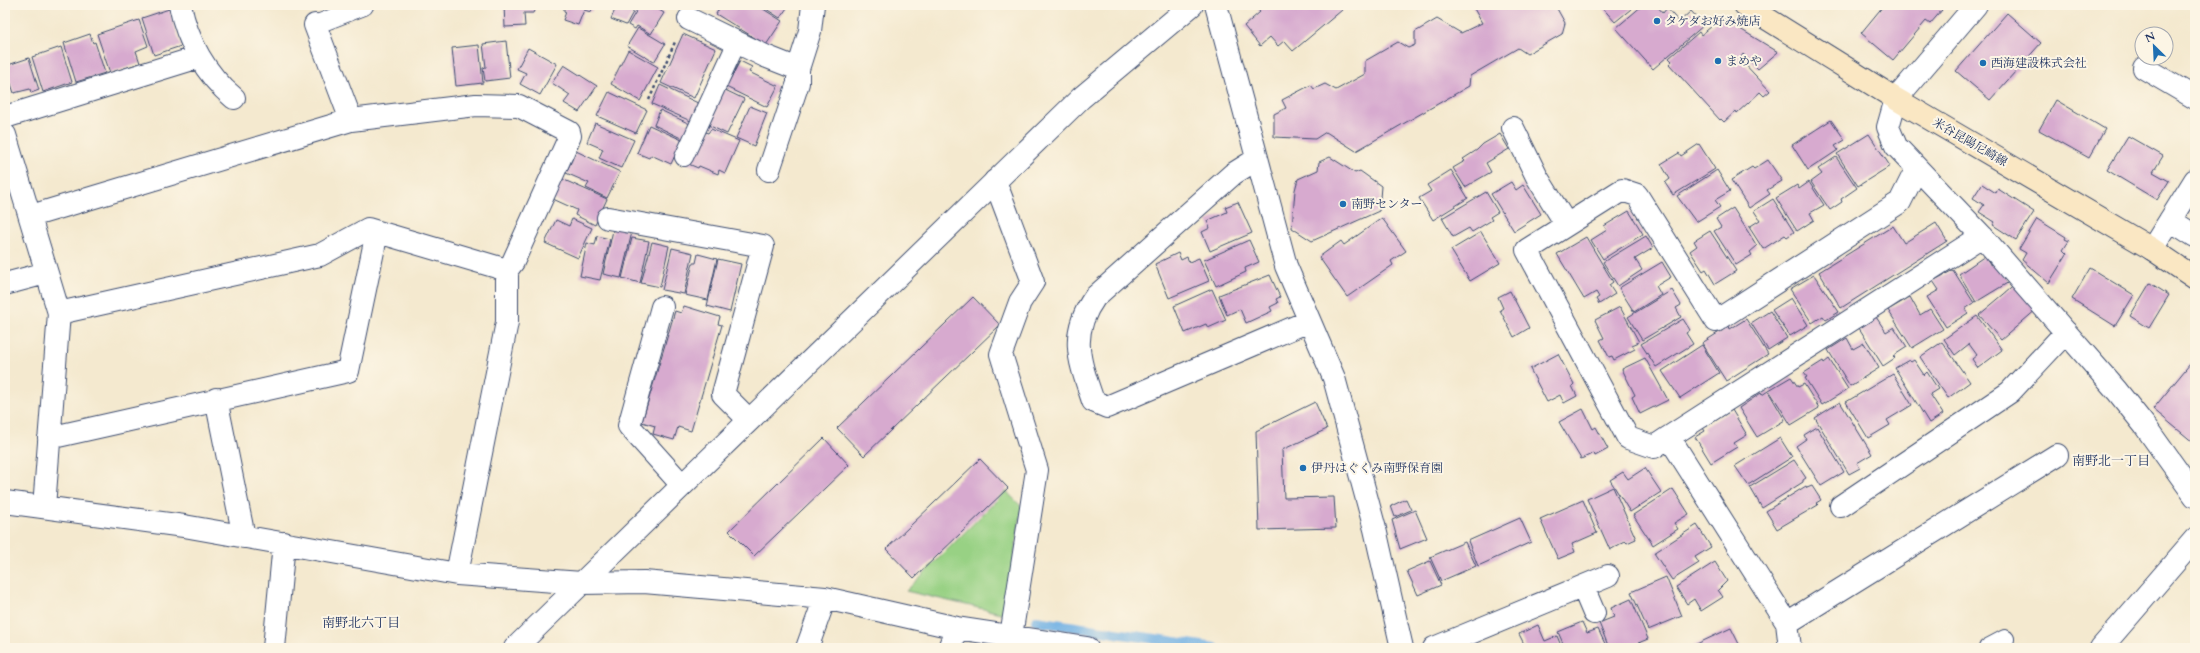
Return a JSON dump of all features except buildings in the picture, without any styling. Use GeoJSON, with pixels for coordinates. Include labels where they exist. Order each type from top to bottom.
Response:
{"type":"FeatureCollection","features":[{"type":"Feature","properties":{"kind":"main road","name":"米谷昆陽尼崎線"},"geometry":{"type":"LineString","coordinates":[[1746,5],[1896,99],[2152,249],[2195,278]]}},
{"type":"Feature","properties":{"kind":"street"},"geometry":{"type":"LineString","coordinates":[[180,5],[199,57],[220,86],[234,98]]}},
{"type":"Feature","properties":{"kind":"street"},"geometry":{"type":"LineString","coordinates":[[769,170],[798,83],[798,69],[810,30],[813,5]]}},
{"type":"Feature","properties":{"kind":"street"},"geometry":{"type":"LineString","coordinates":[[514,648],[1081,98],[1192,5]]}},
{"type":"Feature","properties":{"kind":"street"},"geometry":{"type":"LineString","coordinates":[[1216,5],[1286,266],[1334,378],[1375,530],[1402,648]]}},
{"type":"Feature","properties":{"kind":"street"},"geometry":{"type":"LineString","coordinates":[[1759,5],[1773,22]]}},
{"type":"Feature","properties":{"kind":"street"},"geometry":{"type":"LineString","coordinates":[[1976,5],[1896,99],[1888,127],[1896,146],[1982,236],[2066,332],[2145,426],[2195,496]]}},
{"type":"Feature","properties":{"kind":"street"},"geometry":{"type":"LineString","coordinates":[[689,19],[765,56],[798,69]]}},
{"type":"Feature","properties":{"kind":"street"},"geometry":{"type":"LineString","coordinates":[[315,25],[352,120]]}},
{"type":"Feature","properties":{"kind":"street"},"geometry":{"type":"LineString","coordinates":[[5,117],[199,57]]}},
{"type":"Feature","properties":{"kind":"street"},"geometry":{"type":"LineString","coordinates":[[2144,68],[2195,98]]}},
{"type":"Feature","properties":{"kind":"street"},"geometry":{"type":"LineString","coordinates":[[31,216],[352,120],[476,105],[519,106],[569,132],[570,136],[513,262],[507,270],[507,322],[457,574]]}},
{"type":"Feature","properties":{"kind":"street"},"geometry":{"type":"LineString","coordinates":[[1512,128],[1537,177],[1566,224]]}},
{"type":"Feature","properties":{"kind":"street"},"geometry":{"type":"LineString","coordinates":[[5,135],[31,216],[46,273],[59,313],[44,507]]}},
{"type":"Feature","properties":{"kind":"street"},"geometry":{"type":"LineString","coordinates":[[1257,159],[1233,174],[1094,297],[1081,323],[1078,342],[1080,362],[1094,401],[1107,407],[1309,321]]}},
{"type":"Feature","properties":{"kind":"street"},"geometry":{"type":"LineString","coordinates":[[1917,168],[1900,202],[1716,321],[1637,195],[1622,190],[1527,250],[1628,438],[1654,447],[1982,236]]}},
{"type":"Feature","properties":{"kind":"street"},"geometry":{"type":"LineString","coordinates":[[2152,249],[2195,180]]}},
{"type":"Feature","properties":{"kind":"street"},"geometry":{"type":"LineString","coordinates":[[995,181],[1033,282],[1020,302],[1001,354],[1038,470],[1011,636]]}},
{"type":"Feature","properties":{"kind":"street"},"geometry":{"type":"LineString","coordinates":[[608,218],[762,246],[723,394],[749,420]]}},
{"type":"Feature","properties":{"kind":"street"},"geometry":{"type":"LineString","coordinates":[[2170,220],[2195,236]]}},
{"type":"Feature","properties":{"kind":"street"},"geometry":{"type":"LineString","coordinates":[[59,313],[320,255],[368,229],[507,270]]}},
{"type":"Feature","properties":{"kind":"street"},"geometry":{"type":"LineString","coordinates":[[49,438],[216,399],[348,371],[377,232]]}},
{"type":"Feature","properties":{"kind":"street"},"geometry":{"type":"LineString","coordinates":[[5,284],[46,273]]}},
{"type":"Feature","properties":{"kind":"street"},"geometry":{"type":"LineString","coordinates":[[662,307],[629,426],[682,486]]}},
{"type":"Feature","properties":{"kind":"street"},"geometry":{"type":"LineString","coordinates":[[1841,506],[2010,392],[2066,332]]}},
{"type":"Feature","properties":{"kind":"street"},"geometry":{"type":"LineString","coordinates":[[216,399],[244,536]]}},
{"type":"Feature","properties":{"kind":"street"},"geometry":{"type":"LineString","coordinates":[[1669,437],[1787,624],[1790,648]]}},
{"type":"Feature","properties":{"kind":"street"},"geometry":{"type":"LineString","coordinates":[[1787,624],[2057,455]]}},
{"type":"Feature","properties":{"kind":"street"},"geometry":{"type":"LineString","coordinates":[[5,502],[244,536],[457,574],[582,583],[644,582],[825,598],[958,628],[1087,648]]}},
{"type":"Feature","properties":{"kind":"street"},"geometry":{"type":"LineString","coordinates":[[2101,648],[2195,539]]}},
{"type":"Feature","properties":{"kind":"street"},"geometry":{"type":"LineString","coordinates":[[274,648],[284,544]]}},
{"type":"Feature","properties":{"kind":"street"},"geometry":{"type":"LineString","coordinates":[[1434,648],[1608,576]]}},
{"type":"Feature","properties":{"kind":"street"},"geometry":{"type":"LineString","coordinates":[[1583,587],[1594,613]]}},
{"type":"Feature","properties":{"kind":"street"},"geometry":{"type":"LineString","coordinates":[[807,648],[825,598]]}},
{"type":"Feature","properties":{"kind":"street"},"geometry":{"type":"LineString","coordinates":[[949,648],[958,628]]}},
{"type":"Feature","properties":{"kind":"lane"},"geometry":{"type":"LineString","coordinates":[[315,25],[364,6]]}},
{"type":"Feature","properties":{"kind":"lane"},"geometry":{"type":"LineString","coordinates":[[684,157],[737,42]]}},
{"type":"Feature","properties":{"kind":"lane"},"geometry":{"type":"LineString","coordinates":[[1988,648],[2005,639]]}},
{"type":"Feature","properties":{"kind":"path"},"geometry":{"type":"LineString","coordinates":[[649,100],[684,21],[689,19]]}},
{"type":"Feature","properties":{"kind":"green space"},"geometry":{"type":"Polygon","coordinates":[[[1006,491],[1022,507],[1005,614],[906,591],[1006,491]]]}},
{"type":"Feature","properties":{"kind":"waterway"},"geometry":{"type":"LineString","coordinates":[[1036,621],[1215,648]]}},
{"type":"Feature","properties":{"kind":"place","name":"タケダお好み焼店"},"geometry":{"type":"Point","coordinates":[1657,21]}},
{"type":"Feature","properties":{"kind":"place","name":"まめや"},"geometry":{"type":"Point","coordinates":[1718,61]}},
{"type":"Feature","properties":{"kind":"place","name":"西海建設株式会社"},"geometry":{"type":"Point","coordinates":[1983,63]}},
{"type":"Feature","properties":{"kind":"place","name":"南野センター"},"geometry":{"type":"Point","coordinates":[1343,204]}},
{"type":"Feature","properties":{"kind":"place","name":"伊丹はぐくみ南野保育園"},"geometry":{"type":"Point","coordinates":[1303,468]}},
{"type":"Feature","properties":{"kind":"district","name":"南野北一丁目"},"geometry":{"type":"Point","coordinates":[2111,460]}},
{"type":"Feature","properties":{"kind":"district","name":"南野北六丁目"},"geometry":{"type":"Point","coordinates":[361,622]}}]}
